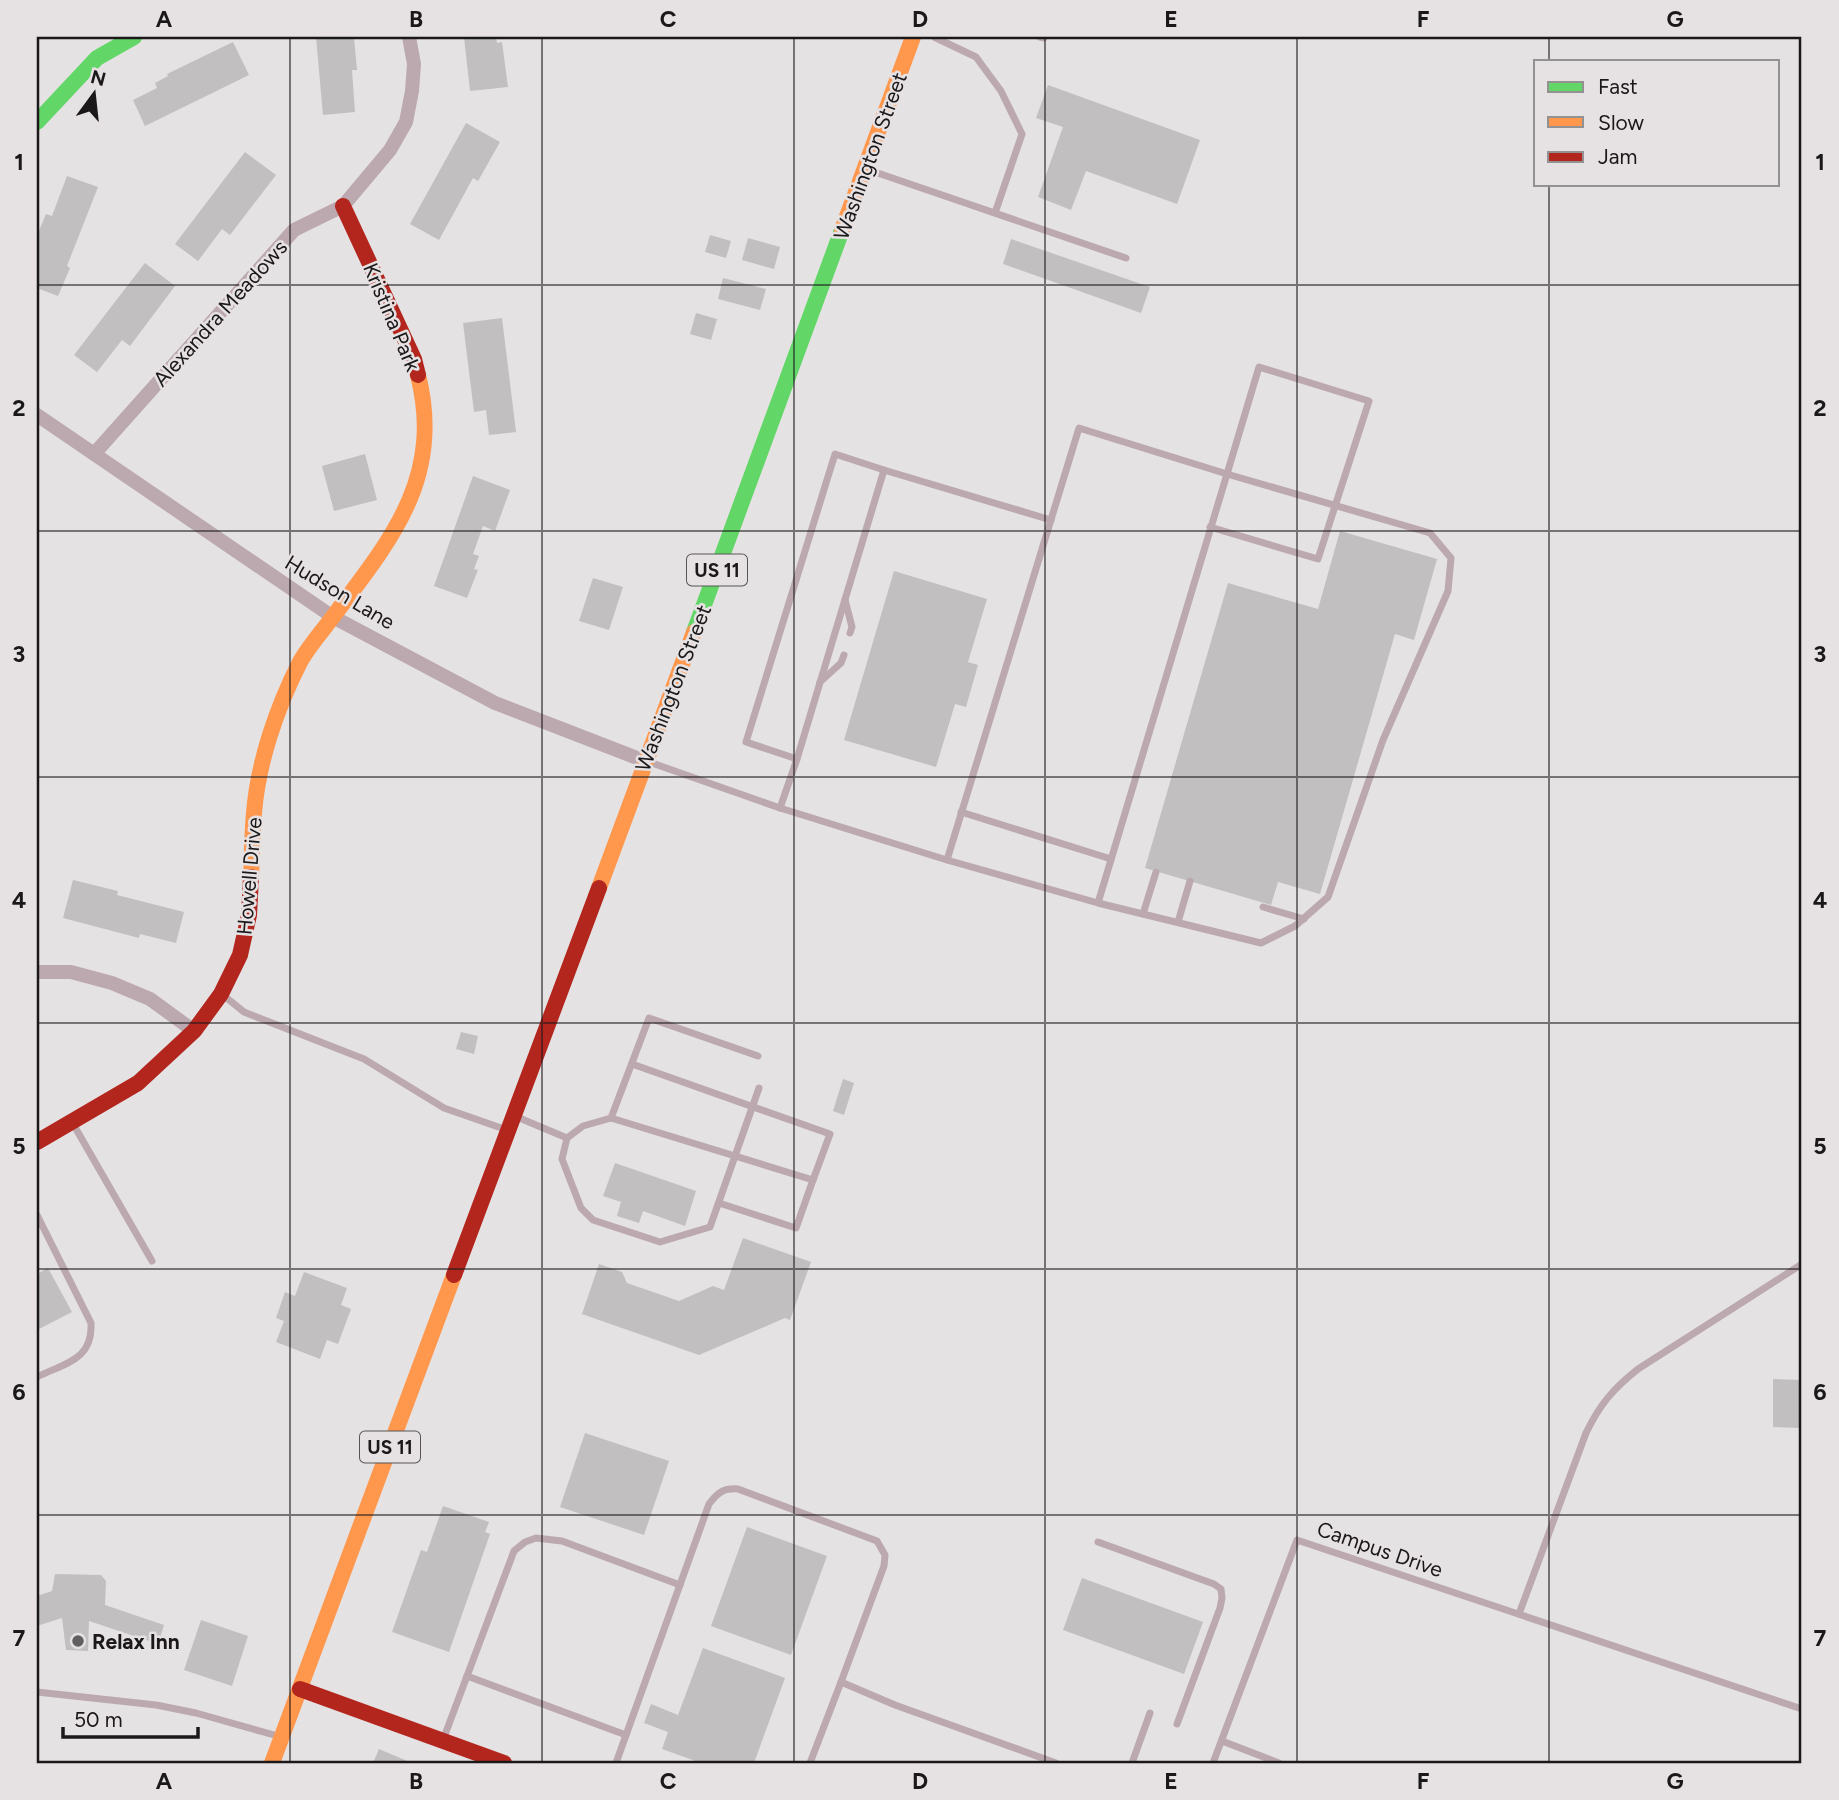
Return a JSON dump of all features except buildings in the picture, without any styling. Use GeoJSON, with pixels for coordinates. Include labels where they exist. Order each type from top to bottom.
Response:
{"type":"FeatureCollection","features":[{"type":"Feature","properties":{"kind":"main road"},"geometry":{"type":"LineString","coordinates":[[37,122],[97,58],[134,37]]}},
{"type":"Feature","properties":{"kind":"main road","name":"Washington Street"},"geometry":{"type":"LineString","coordinates":[[513,1116],[913,37]]}},
{"type":"Feature","properties":{"kind":"main road","name":"Kristina Park"},"geometry":{"type":"LineString","coordinates":[[333,617],[380,555],[404,515],[419,474],[426,437],[423,395],[414,359],[343,206]]}},
{"type":"Feature","properties":{"kind":"main road","name":"Howell Drive"},"geometry":{"type":"LineString","coordinates":[[37,1142],[138,1083],[194,1031],[221,994],[240,955],[249,915],[254,811],[265,753],[301,660],[333,617]]}},
{"type":"Feature","properties":{"kind":"main road","name":"US 11"},"geometry":{"type":"LineString","coordinates":[[272,1763],[513,1116]]}},
{"type":"Feature","properties":{"kind":"main road"},"geometry":{"type":"LineString","coordinates":[[300,1689],[504,1763]]}},
{"type":"Feature","properties":{"kind":"street","name":"Alexandra Meadows"},"geometry":{"type":"LineString","coordinates":[[94,454],[294,230],[343,206],[390,150],[406,122],[412,91],[414,64],[409,37]]}},
{"type":"Feature","properties":{"kind":"street","name":"Hudson Lane"},"geometry":{"type":"LineString","coordinates":[[37,415],[333,617],[495,703],[645,761]]}},
{"type":"Feature","properties":{"kind":"street"},"geometry":{"type":"LineString","coordinates":[[37,972],[71,972],[112,983],[150,999],[194,1031]]}},
{"type":"Feature","properties":{"kind":"lane"},"geometry":{"type":"LineString","coordinates":[[934,37],[976,57],[1001,91],[1022,134],[995,213]]}},
{"type":"Feature","properties":{"kind":"lane"},"geometry":{"type":"LineString","coordinates":[[865,169],[1126,258]]}},
{"type":"Feature","properties":{"kind":"lane"},"geometry":{"type":"LineString","coordinates":[[1098,903],[1210,527],[1259,367],[1370,401],[1318,559],[1210,527]]}},
{"type":"Feature","properties":{"kind":"lane"},"geometry":{"type":"LineString","coordinates":[[645,761],[947,859],[1098,903],[1261,943],[1295,926],[1328,897],[1383,740],[1448,592],[1451,558],[1430,533],[1079,428],[947,859]]}},
{"type":"Feature","properties":{"kind":"lane"},"geometry":{"type":"LineString","coordinates":[[797,759],[746,742],[835,454],[1051,520]]}},
{"type":"Feature","properties":{"kind":"lane"},"geometry":{"type":"LineString","coordinates":[[780,807],[884,470]]}},
{"type":"Feature","properties":{"kind":"lane"},"geometry":{"type":"LineString","coordinates":[[845,600],[852,627],[850,633]]}},
{"type":"Feature","properties":{"kind":"lane"},"geometry":{"type":"LineString","coordinates":[[820,682],[841,663],[844,655]]}},
{"type":"Feature","properties":{"kind":"lane"},"geometry":{"type":"LineString","coordinates":[[961,812],[1111,859]]}},
{"type":"Feature","properties":{"kind":"lane"},"geometry":{"type":"LineString","coordinates":[[1143,914],[1156,872]]}},
{"type":"Feature","properties":{"kind":"lane"},"geometry":{"type":"LineString","coordinates":[[1178,922],[1189,881]]}},
{"type":"Feature","properties":{"kind":"lane"},"geometry":{"type":"LineString","coordinates":[[1263,907],[1304,919]]}},
{"type":"Feature","properties":{"kind":"lane"},"geometry":{"type":"LineString","coordinates":[[221,994],[244,1012],[364,1059],[444,1108],[513,1116],[567,1138]]}},
{"type":"Feature","properties":{"kind":"lane"},"geometry":{"type":"LineString","coordinates":[[611,1118],[649,1018],[758,1056]]}},
{"type":"Feature","properties":{"kind":"lane"},"geometry":{"type":"LineString","coordinates":[[632,1064],[830,1134],[796,1228],[719,1202]]}},
{"type":"Feature","properties":{"kind":"lane"},"geometry":{"type":"LineString","coordinates":[[759,1088],[752,1107],[735,1156],[719,1202],[710,1227],[660,1242],[593,1220],[582,1208],[562,1159],[567,1138],[583,1126],[611,1118],[735,1156],[813,1180]]}},
{"type":"Feature","properties":{"kind":"lane"},"geometry":{"type":"LineString","coordinates":[[72,1121],[152,1261]]}},
{"type":"Feature","properties":{"kind":"lane"},"geometry":{"type":"LineString","coordinates":[[37,1215],[40,1231],[90,1323],[92,1338],[82,1354],[37,1377]]}},
{"type":"Feature","properties":{"kind":"lane"},"geometry":{"type":"LineString","coordinates":[[1519,1614],[1586,1433],[1599,1407],[1616,1387],[1638,1369],[1802,1264]]}},
{"type":"Feature","properties":{"kind":"lane"},"geometry":{"type":"LineString","coordinates":[[616,1763],[709,1504],[718,1493],[727,1488],[738,1489],[877,1541],[885,1555],[884,1566],[810,1763]]}},
{"type":"Feature","properties":{"kind":"lane"},"geometry":{"type":"LineString","coordinates":[[442,1741],[514,1551],[524,1542],[536,1538],[562,1541],[680,1585]]}},
{"type":"Feature","properties":{"kind":"lane","name":"Campus Drive"},"geometry":{"type":"LineString","coordinates":[[1213,1763],[1297,1540],[1802,1709]]}},
{"type":"Feature","properties":{"kind":"lane"},"geometry":{"type":"LineString","coordinates":[[1098,1542],[1214,1584],[1221,1589],[1220,1608],[1177,1724]]}},
{"type":"Feature","properties":{"kind":"lane"},"geometry":{"type":"LineString","coordinates":[[467,1676],[626,1735]]}},
{"type":"Feature","properties":{"kind":"lane"},"geometry":{"type":"LineString","coordinates":[[841,1682],[895,1705],[1056,1763]]}},
{"type":"Feature","properties":{"kind":"lane"},"geometry":{"type":"LineString","coordinates":[[37,1692],[156,1705],[282,1737]]}},
{"type":"Feature","properties":{"kind":"lane"},"geometry":{"type":"LineString","coordinates":[[1132,1763],[1150,1713]]}},
{"type":"Feature","properties":{"kind":"lane"},"geometry":{"type":"LineString","coordinates":[[1222,1741],[1279,1763]]}},
{"type":"Feature","properties":{"kind":"traffic: fast"},"geometry":{"type":"LineString","coordinates":[[37,122],[97,58],[134,37]]}},
{"type":"Feature","properties":{"kind":"traffic: fast"},"geometry":{"type":"LineString","coordinates":[[694,632],[842,230]]}},
{"type":"Feature","properties":{"kind":"traffic: slow"},"geometry":{"type":"LineString","coordinates":[[842,230],[913,37]]}},
{"type":"Feature","properties":{"kind":"traffic: slow"},"geometry":{"type":"LineString","coordinates":[[251,877],[256,794],[270,735],[284,697],[304,655],[395,529],[409,502],[419,473],[424,443],[424,410],[418,375]]}},
{"type":"Feature","properties":{"kind":"traffic: slow"},"geometry":{"type":"LineString","coordinates":[[599,888],[694,632]]}},
{"type":"Feature","properties":{"kind":"traffic: slow"},"geometry":{"type":"LineString","coordinates":[[272,1763],[454,1275]]}},
{"type":"Feature","properties":{"kind":"traffic: jam"},"geometry":{"type":"LineString","coordinates":[[343,206],[414,359],[418,375]]}},
{"type":"Feature","properties":{"kind":"traffic: jam"},"geometry":{"type":"LineString","coordinates":[[37,1142],[138,1083],[194,1031],[221,994],[240,955],[249,915],[251,877]]}},
{"type":"Feature","properties":{"kind":"traffic: jam"},"geometry":{"type":"LineString","coordinates":[[454,1275],[599,888]]}},
{"type":"Feature","properties":{"kind":"traffic: jam"},"geometry":{"type":"LineString","coordinates":[[300,1689],[504,1763]]}},
{"type":"Feature","properties":{"kind":"place","name":"Relax Inn"},"geometry":{"type":"Point","coordinates":[78,1641]}}]}
